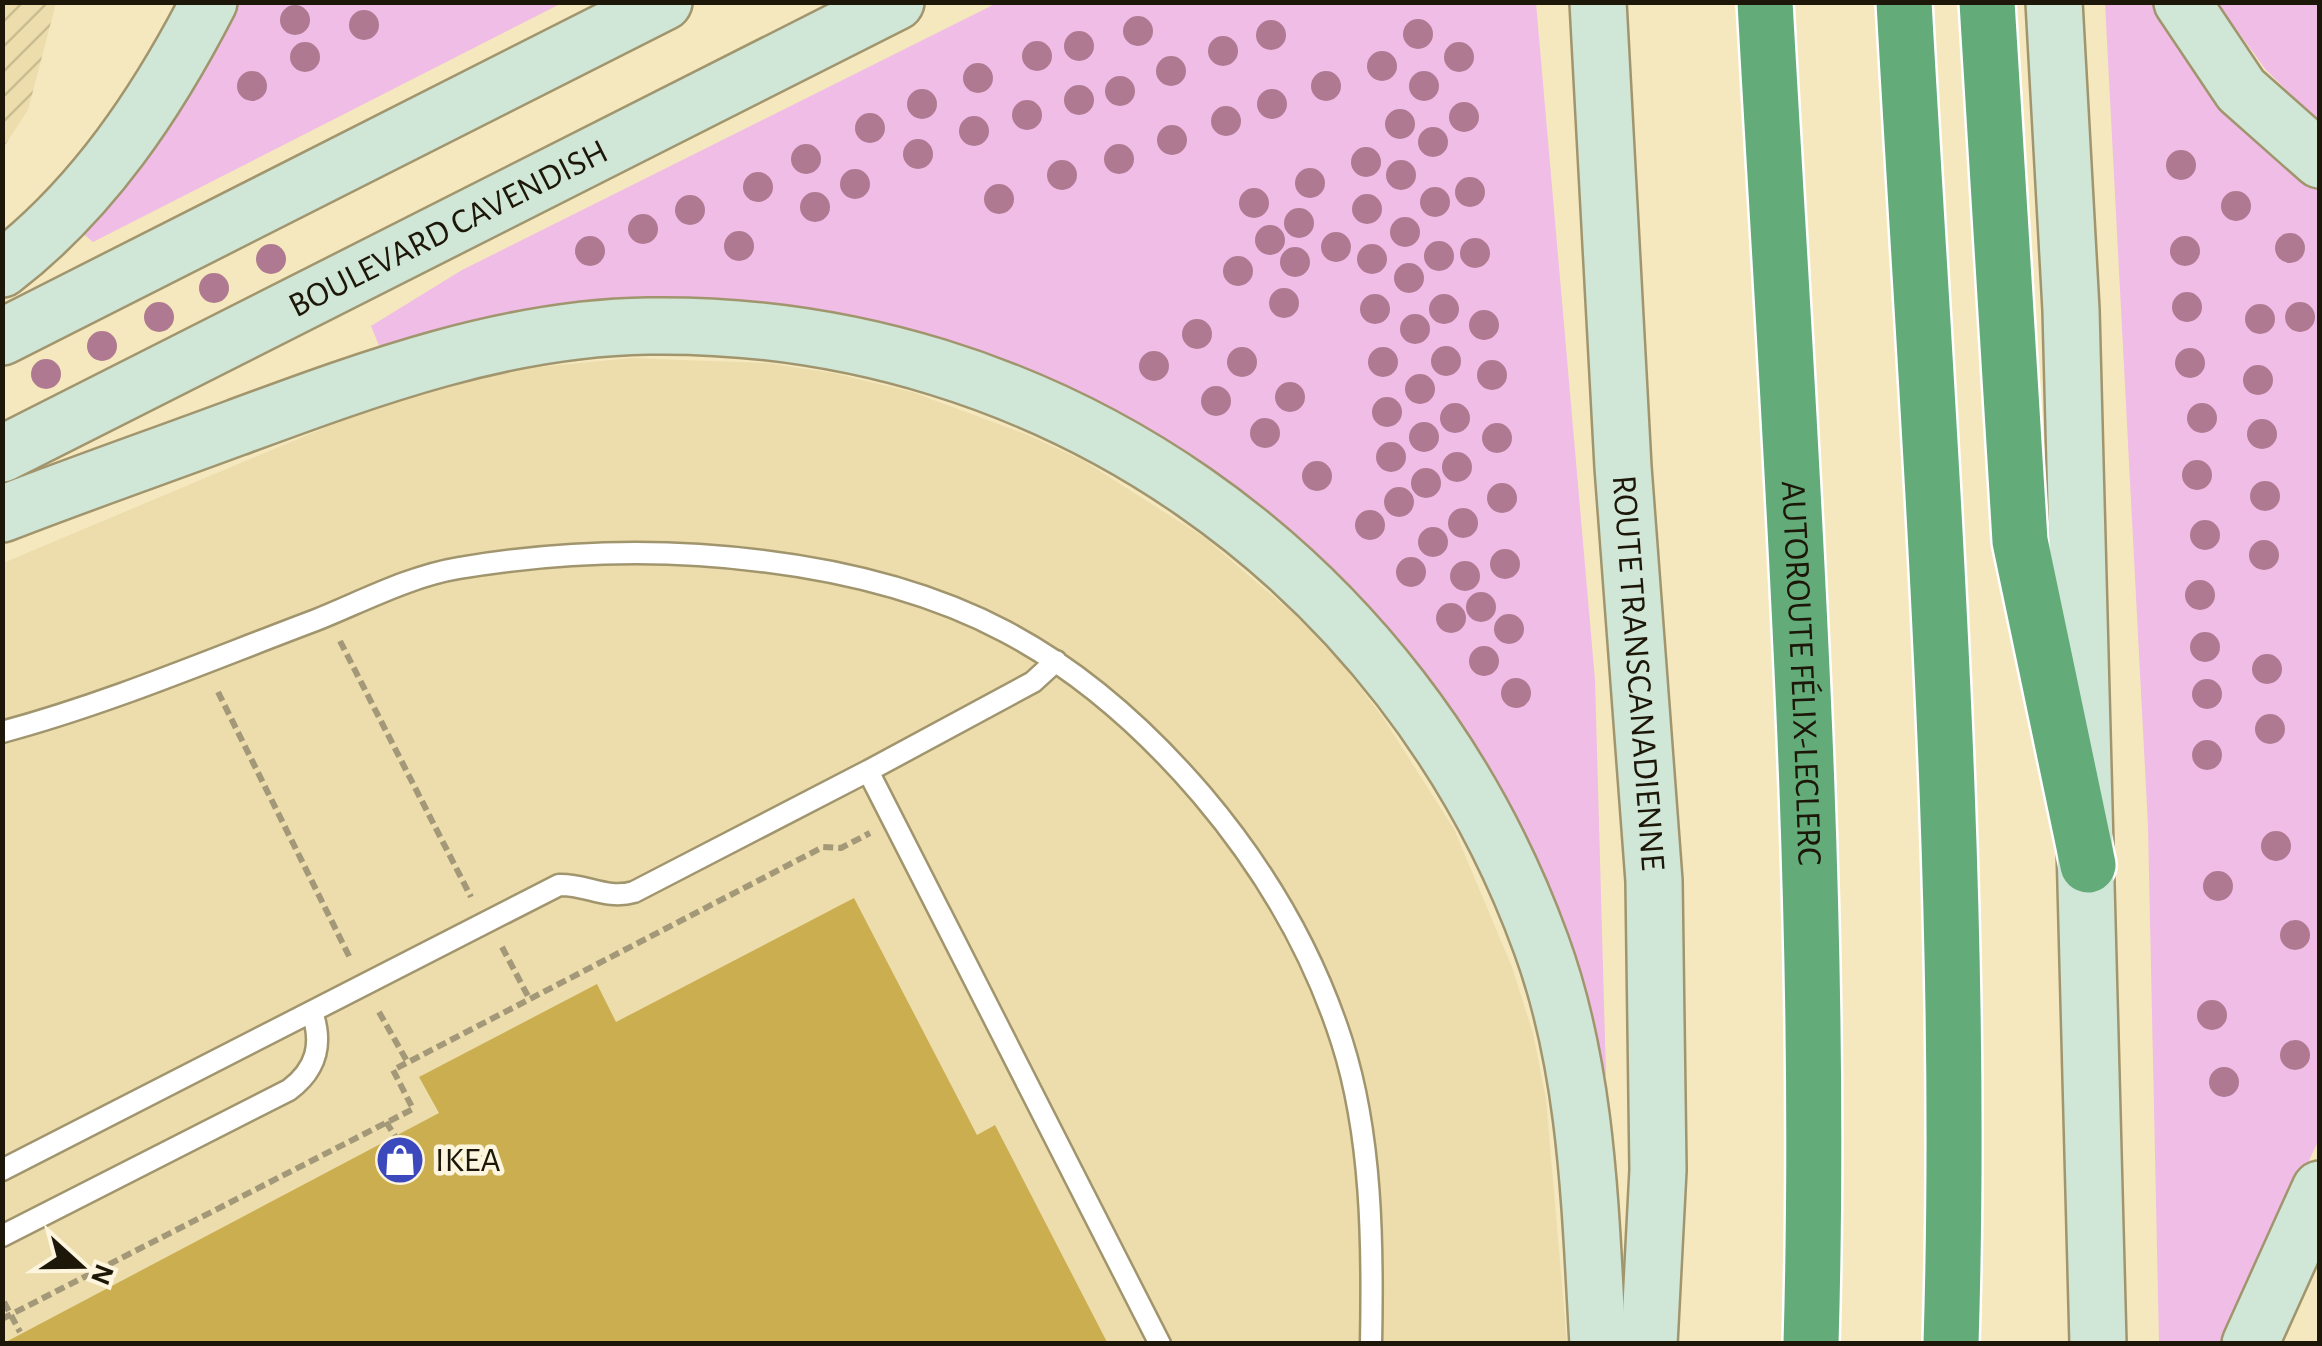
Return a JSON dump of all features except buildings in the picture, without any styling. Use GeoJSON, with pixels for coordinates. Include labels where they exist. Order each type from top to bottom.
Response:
{"type":"FeatureCollection","features":[{"type":"Feature","properties":{"kind":"highway","name":"AUTOROUTE FÉLIX-LECLERC"},"geometry":{"type":"LineString","coordinates":[[1765,2],[1810,847],[1815,1130],[1811,1344]]}},
{"type":"Feature","properties":{"kind":"highway"},"geometry":{"type":"LineString","coordinates":[[1904,2],[1947,802],[1952,957],[1951,1344]]}},
{"type":"Feature","properties":{"kind":"highway"},"geometry":{"type":"LineString","coordinates":[[1987,2],[2020,541],[2088,864]]}},
{"type":"Feature","properties":{"kind":"main road"},"geometry":{"type":"LineString","coordinates":[[2,269],[54,224],[137,126],[209,2]]}},
{"type":"Feature","properties":{"kind":"main road"},"geometry":{"type":"LineString","coordinates":[[2,337],[664,2]]}},
{"type":"Feature","properties":{"kind":"main road","name":"ROUTE TRANSCANADIENNE"},"geometry":{"type":"LineString","coordinates":[[1598,2],[1623,468],[1654,881],[1658,1170],[1649,1344]]}},
{"type":"Feature","properties":{"kind":"main road"},"geometry":{"type":"LineString","coordinates":[[2054,2],[2071,310],[2098,1344]]}},
{"type":"Feature","properties":{"kind":"main road"},"geometry":{"type":"LineString","coordinates":[[2182,2],[2241,90],[2320,160]]}},
{"type":"Feature","properties":{"kind":"main road","name":"BOULEVARD CAVENDISH"},"geometry":{"type":"LineString","coordinates":[[2,454],[874,6]]}},
{"type":"Feature","properties":{"kind":"main road"},"geometry":{"type":"LineString","coordinates":[[2,514],[423,363],[499,344],[646,326],[768,332],[896,356],[965,376],[1086,426],[1209,502],[1311,585],[1410,698],[1488,820],[1543,948],[1570,1047],[1585,1137],[1598,1344]]}},
{"type":"Feature","properties":{"kind":"main road"},"geometry":{"type":"LineString","coordinates":[[2250,1344],[2320,1189]]}},
{"type":"Feature","properties":{"kind":"lane"},"geometry":{"type":"LineString","coordinates":[[2,732],[114,698],[455,568],[653,550],[844,572],[906,587],[998,627],[1056,661],[1137,724],[1232,831],[1301,940],[1342,1042],[1354,1093],[1366,1184],[1371,1344]]}},
{"type":"Feature","properties":{"kind":"lane"},"geometry":{"type":"LineString","coordinates":[[2,1170],[559,884],[573,884],[606,895],[634,892],[1033,682],[1056,661]]}},
{"type":"Feature","properties":{"kind":"lane"},"geometry":{"type":"LineString","coordinates":[[868,771],[1160,1344]]}},
{"type":"Feature","properties":{"kind":"lane"},"geometry":{"type":"LineString","coordinates":[[2,1236],[289,1090],[306,1076],[319,1046],[312,1012]]}},
{"type":"Feature","properties":{"kind":"path"},"geometry":{"type":"LineString","coordinates":[[327,615],[476,907]]}},
{"type":"Feature","properties":{"kind":"path"},"geometry":{"type":"LineString","coordinates":[[204,663],[355,968]]}},
{"type":"Feature","properties":{"kind":"path"},"geometry":{"type":"LineString","coordinates":[[2,1319],[413,1108],[393,1070],[823,847],[841,848],[874,831]]}},
{"type":"Feature","properties":{"kind":"path"},"geometry":{"type":"LineString","coordinates":[[502,946],[530,1000]]}},
{"type":"Feature","properties":{"kind":"path"},"geometry":{"type":"LineString","coordinates":[[377,1007],[408,1063]]}},
{"type":"Feature","properties":{"kind":"path"},"geometry":{"type":"LineString","coordinates":[[386,1122],[395,1136]]}},
{"type":"Feature","properties":{"kind":"path"},"geometry":{"type":"LineString","coordinates":[[4,1302],[20,1332]]}},
{"type":"Feature","properties":{"kind":"shaded area"},"geometry":{"type":"Polygon","coordinates":[[[3,2],[56,3],[28,110],[3,148],[3,2]]]}},
{"type":"Feature","properties":{"kind":"shaded area"},"geometry":{"type":"Polygon","coordinates":[[[235,3],[562,3],[93,242],[81,232],[235,3]]]}},
{"type":"Feature","properties":{"kind":"shaded area"},"geometry":{"type":"Polygon","coordinates":[[[997,3],[1536,3],[1595,680],[1606,1075],[1599,1076],[1427,682],[1322,562],[1238,493],[1055,385],[952,345],[845,319],[523,312],[380,348],[371,326],[462,270],[997,3]]]}},
{"type":"Feature","properties":{"kind":"shaded area"},"geometry":{"type":"Polygon","coordinates":[[[2105,3],[2155,3],[2305,178],[2319,188],[2319,1139],[2225,1343],[2159,1343],[2148,826],[2105,3]]]}},
{"type":"Feature","properties":{"kind":"shaded area"},"geometry":{"type":"Polygon","coordinates":[[[2217,3],[2319,3],[2319,122],[2266,70],[2217,3]]]}},
{"type":"Feature","properties":{"kind":"shaded area"},"geometry":{"type":"Polygon","coordinates":[[[631,358],[766,363],[833,373],[912,392],[1028,435],[1084,461],[1205,538],[1295,615],[1343,665],[1384,719],[1454,829],[1512,967],[1533,1033],[1546,1099],[1567,1343],[3,1344],[3,563],[362,412],[445,386],[539,367],[631,358]]]}},
{"type":"Feature","properties":{"kind":"place","name":"IKEA"},"geometry":{"type":"Point","coordinates":[400,1160]}}]}
